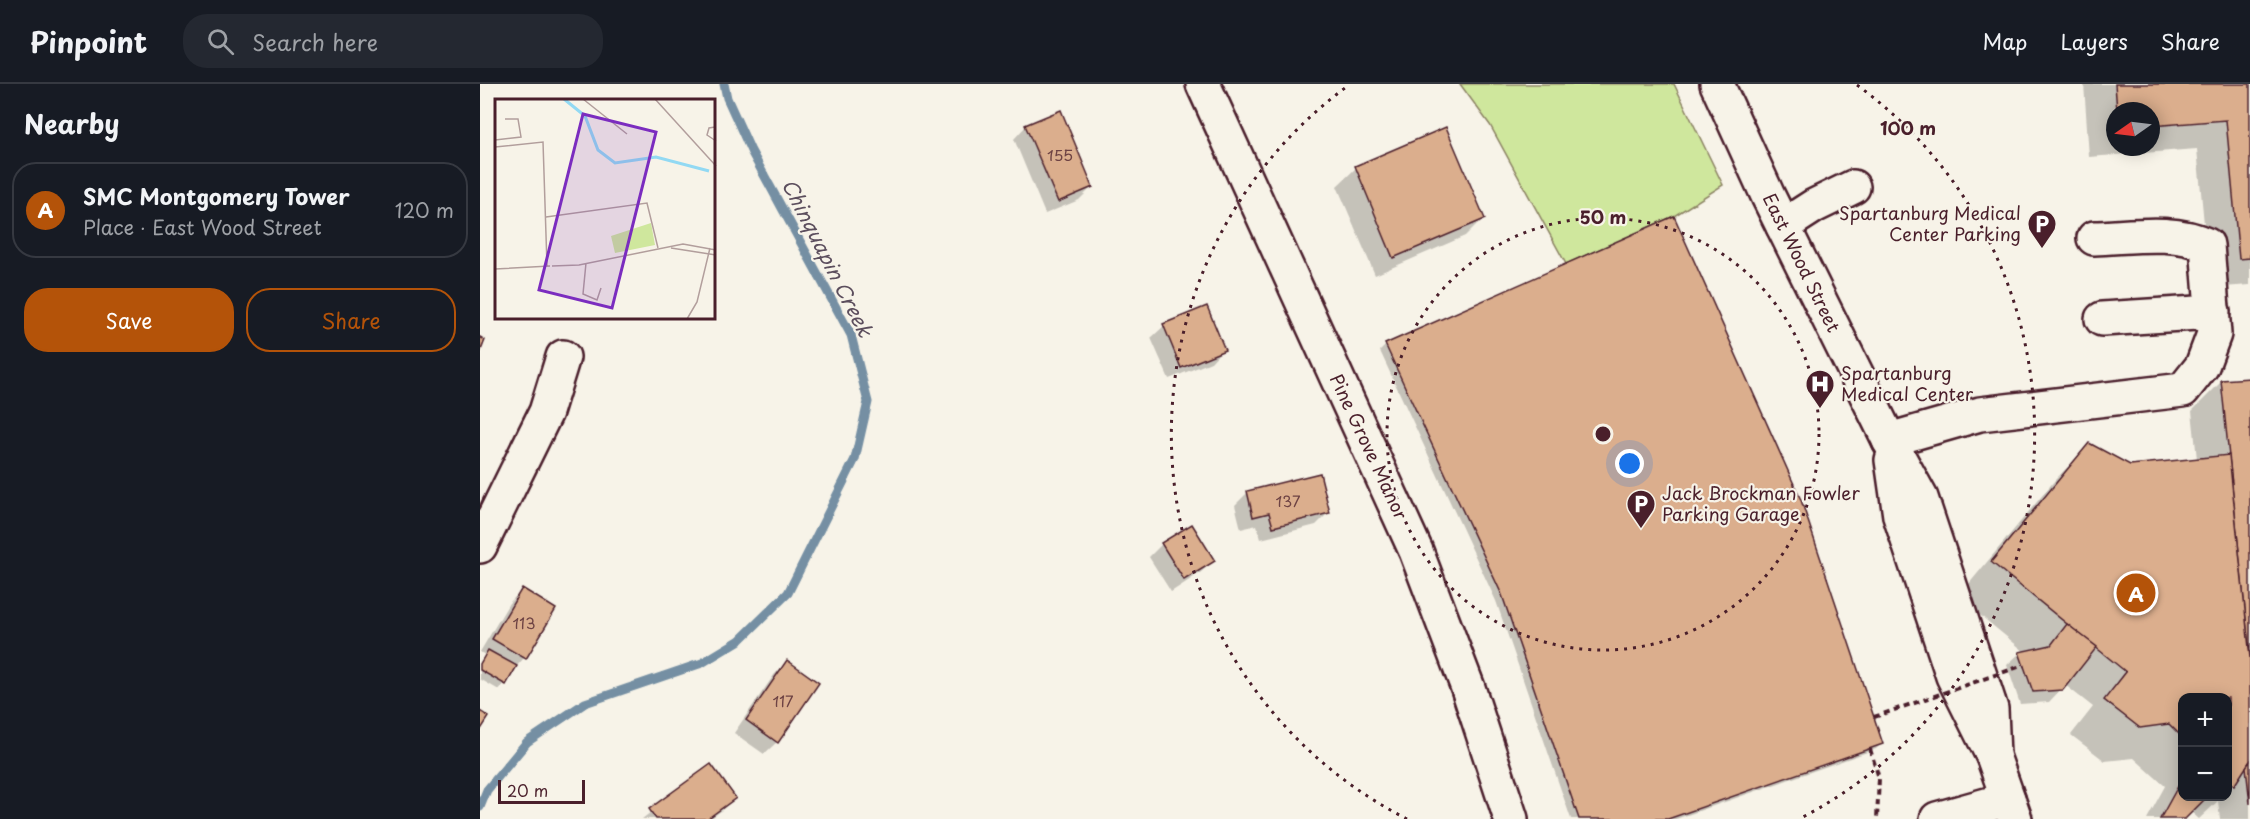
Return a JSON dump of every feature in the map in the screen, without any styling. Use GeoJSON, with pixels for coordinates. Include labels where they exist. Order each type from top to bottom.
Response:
{"type":"FeatureCollection","features":[{"type":"Feature","properties":{"kind":"street","name":"Pine Grove Manor"},"geometry":{"type":"LineString","coordinates":[[1203,84],[1416,551],[1468,688],[1511,819]]}},
{"type":"Feature","properties":{"kind":"street","name":"East Wood Street"},"geometry":{"type":"LineString","coordinates":[[1717,84],[1783,226],[1889,440],[1900,516],[1953,676],[1993,756],[2011,809]]}},
{"type":"Feature","properties":{"kind":"street"},"geometry":{"type":"LineString","coordinates":[[1783,226],[1814,206],[1853,187]]}},
{"type":"Feature","properties":{"kind":"street"},"geometry":{"type":"LineString","coordinates":[[1889,440],[1980,414],[2183,390],[2202,366],[2214,334],[2208,245],[2178,235],[2094,238]]}},
{"type":"Feature","properties":{"kind":"street"},"geometry":{"type":"LineString","coordinates":[[2102,319],[2213,312]]}},
{"type":"Feature","properties":{"kind":"street"},"geometry":{"type":"LineString","coordinates":[[480,546],[546,412],[563,357]]}},
{"type":"Feature","properties":{"kind":"street"},"geometry":{"type":"LineString","coordinates":[[1937,819],[2011,809]]}},
{"type":"Feature","properties":{"kind":"path"},"geometry":{"type":"LineString","coordinates":[[1874,717],[2024,665]]}},
{"type":"Feature","properties":{"kind":"path"},"geometry":{"type":"LineString","coordinates":[[1870,748],[1879,778],[1877,819]]}},
{"type":"Feature","properties":{"kind":"green space"},"geometry":{"type":"Polygon","coordinates":[[[1460,84],[1674,84],[1723,185],[1674,216],[1566,264],[1490,125],[1460,84]]]}},
{"type":"Feature","properties":{"kind":"building"},"geometry":{"type":"Polygon","coordinates":[[[2115,84],[2250,84],[2250,258],[2239,259],[2226,120],[2160,125],[2160,102],[2116,102],[2115,84]]]}},
{"type":"Feature","properties":{"kind":"building"},"geometry":{"type":"Polygon","coordinates":[[[1061,110],[1093,187],[1058,202],[1025,125],[1061,110]]]}},
{"type":"Feature","properties":{"kind":"building"},"geometry":{"type":"Polygon","coordinates":[[[1446,127],[1485,219],[1393,258],[1355,166],[1446,127]]]}},
{"type":"Feature","properties":{"kind":"building","name":"Jack Brockman Fowler Parking Garage"},"geometry":{"type":"Polygon","coordinates":[[[1674,216],[1801,500],[1883,744],[1668,819],[1579,819],[1502,595],[1385,344],[1674,216]]]}},
{"type":"Feature","properties":{"kind":"building"},"geometry":{"type":"Polygon","coordinates":[[[1207,306],[1225,350],[1181,368],[1163,324],[1207,306]]]}},
{"type":"Feature","properties":{"kind":"building"},"geometry":{"type":"Polygon","coordinates":[[[480,337],[485,340],[480,353],[480,337]]]}},
{"type":"Feature","properties":{"kind":"building"},"geometry":{"type":"Polygon","coordinates":[[[2250,378],[2250,658],[2221,380],[2250,378]]]}},
{"type":"Feature","properties":{"kind":"building"},"geometry":{"type":"Polygon","coordinates":[[[2089,443],[2130,465],[2229,455],[2250,658],[2250,761],[2234,786],[2232,784],[2232,693],[2178,693],[2178,733],[2169,724],[2140,728],[2104,700],[2126,672],[1991,562],[2089,443]]]}},
{"type":"Feature","properties":{"kind":"building"},"geometry":{"type":"Polygon","coordinates":[[[1320,473],[1330,513],[1273,527],[1269,513],[1253,517],[1247,491],[1320,473]]]}},
{"type":"Feature","properties":{"kind":"building"},"geometry":{"type":"Polygon","coordinates":[[[1192,524],[1215,561],[1184,580],[1161,543],[1192,524]]]}},
{"type":"Feature","properties":{"kind":"building"},"geometry":{"type":"Polygon","coordinates":[[[522,588],[556,609],[526,659],[492,639],[522,588]]]}},
{"type":"Feature","properties":{"kind":"building"},"geometry":{"type":"Polygon","coordinates":[[[2067,624],[2097,647],[2063,690],[2033,692],[2019,652],[2051,645],[2067,624]]]}},
{"type":"Feature","properties":{"kind":"building"},"geometry":{"type":"Polygon","coordinates":[[[488,650],[517,666],[506,685],[480,670],[480,664],[488,650]]]}},
{"type":"Feature","properties":{"kind":"building"},"geometry":{"type":"Polygon","coordinates":[[[787,660],[819,683],[778,743],[746,720],[787,660]]]}},
{"type":"Feature","properties":{"kind":"building"},"geometry":{"type":"Polygon","coordinates":[[[480,711],[489,717],[480,731],[480,711]]]}},
{"type":"Feature","properties":{"kind":"building"},"geometry":{"type":"Polygon","coordinates":[[[2250,761],[2250,804],[2246,767],[2250,761]]]}},
{"type":"Feature","properties":{"kind":"building"},"geometry":{"type":"Polygon","coordinates":[[[711,764],[736,798],[707,819],[656,819],[649,809],[711,764]]]}},
{"type":"Feature","properties":{"kind":"building"},"geometry":{"type":"Polygon","coordinates":[[[2178,786],[2178,801],[2203,801],[2185,819],[2160,819],[2178,786]]]}},
{"type":"Feature","properties":{"kind":"waterway","name":"Chinquapin Creek"},"geometry":{"type":"LineString","coordinates":[[480,807],[487,790],[527,742],[585,703],[702,663],[740,640],[788,593],[855,459],[868,402],[851,335],[751,151],[727,98],[724,84]]}},
{"type":"Feature","properties":{"kind":"place","name":"Spartanburg Medical Center Parking"},"geometry":{"type":"Point","coordinates":[2042,250]}},
{"type":"Feature","properties":{"kind":"place","name":"Spartanburg Medical Center"},"geometry":{"type":"Point","coordinates":[1820,410]}},
{"type":"Feature","properties":{"kind":"place","name":"Jack Brockman Fowler Parking Garage"},"geometry":{"type":"Point","coordinates":[1641,530]}},
{"type":"Feature","properties":{"kind":"place","name":"SMC Montgomery Tower"},"geometry":{"type":"Point","coordinates":[2136,593]}}]}
